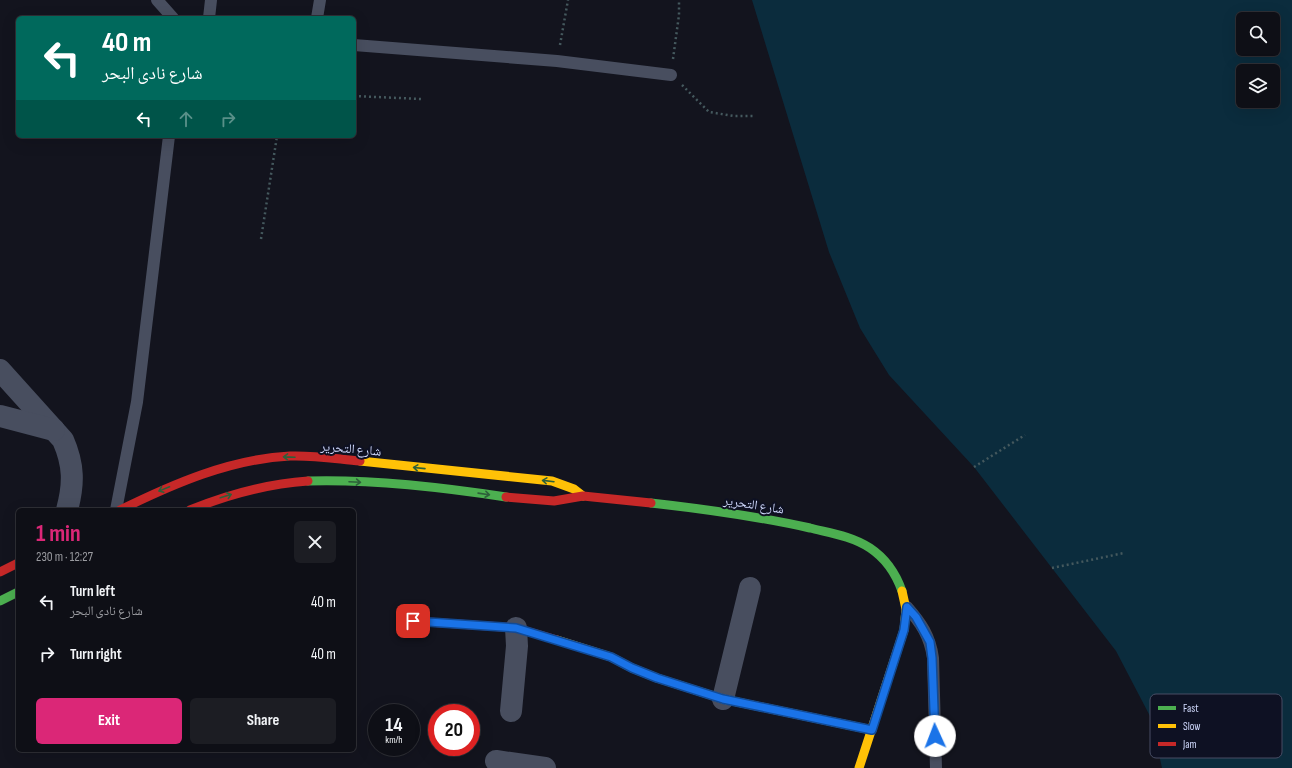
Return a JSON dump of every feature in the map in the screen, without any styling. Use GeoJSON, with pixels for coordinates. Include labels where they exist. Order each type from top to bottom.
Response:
{"type":"FeatureCollection","features":[{"type":"Feature","properties":{"kind":"street"},"geometry":{"type":"LineString","coordinates":[[0,370],[64,440],[73,474],[71,496],[68,508]]}},
{"type":"Feature","properties":{"kind":"street"},"geometry":{"type":"LineString","coordinates":[[0,416],[54,430]]}},
{"type":"Feature","properties":{"kind":"street","name":"شارع التحرير"},"geometry":{"type":"LineString","coordinates":[[124,508],[154,493],[193,477],[236,464],[281,457],[324,458],[552,481],[574,489],[583,496]]}},
{"type":"Feature","properties":{"kind":"street","name":"شارع التحرير"},"geometry":{"type":"LineString","coordinates":[[195,508],[219,498],[260,488],[317,481],[407,485],[546,502],[572,500],[583,496],[748,515],[782,521],[849,538],[870,548],[888,564],[900,584],[907,607]]}},
{"type":"Feature","properties":{"kind":"street"},"geometry":{"type":"LineString","coordinates":[[0,572],[16,564]]}},
{"type":"Feature","properties":{"kind":"street"},"geometry":{"type":"LineString","coordinates":[[723,699],[750,588]]}},
{"type":"Feature","properties":{"kind":"street"},"geometry":{"type":"LineString","coordinates":[[0,601],[16,593]]}},
{"type":"Feature","properties":{"kind":"street"},"geometry":{"type":"LineString","coordinates":[[859,768],[904,630],[907,607]]}},
{"type":"Feature","properties":{"kind":"street"},"geometry":{"type":"LineString","coordinates":[[413,621],[516,628],[611,657],[632,668],[657,678],[723,699],[872,730]]}},
{"type":"Feature","properties":{"kind":"street"},"geometry":{"type":"LineString","coordinates":[[511,711],[516,628]]}},
{"type":"Feature","properties":{"kind":"street"},"geometry":{"type":"LineString","coordinates":[[496,760],[545,768]]}},
{"type":"Feature","properties":{"kind":"lane"},"geometry":{"type":"LineString","coordinates":[[157,0],[171,16]]}},
{"type":"Feature","properties":{"kind":"lane"},"geometry":{"type":"LineString","coordinates":[[209,16],[211,0]]}},
{"type":"Feature","properties":{"kind":"lane"},"geometry":{"type":"LineString","coordinates":[[317,16],[320,0]]}},
{"type":"Feature","properties":{"kind":"lane"},"geometry":{"type":"LineString","coordinates":[[356,45],[557,61],[671,75]]}},
{"type":"Feature","properties":{"kind":"lane"},"geometry":{"type":"LineString","coordinates":[[116,508],[137,402],[169,138]]}},
{"type":"Feature","properties":{"kind":"lane"},"geometry":{"type":"LineString","coordinates":[[907,607],[916,617],[930,642],[932,658],[936,768]]}},
{"type":"Feature","properties":{"kind":"path"},"geometry":{"type":"LineString","coordinates":[[557,61],[568,0]]}},
{"type":"Feature","properties":{"kind":"path"},"geometry":{"type":"LineString","coordinates":[[679,0],[679,15],[671,75],[709,112],[734,116],[753,116]]}},
{"type":"Feature","properties":{"kind":"path"},"geometry":{"type":"LineString","coordinates":[[356,96],[421,98]]}},
{"type":"Feature","properties":{"kind":"path"},"geometry":{"type":"LineString","coordinates":[[261,239],[277,138]]}},
{"type":"Feature","properties":{"kind":"path"},"geometry":{"type":"LineString","coordinates":[[974,467],[1024,435]]}},
{"type":"Feature","properties":{"kind":"path"},"geometry":{"type":"LineString","coordinates":[[1052,568],[1124,553]]}},
{"type":"Feature","properties":{"kind":"water"},"geometry":{"type":"Polygon","coordinates":[[[752,0],[1292,0],[1292,768],[1162,768],[1160,758],[1282,758],[1282,694],[1150,694],[1150,716],[1116,651],[974,467],[889,375],[860,328],[829,252],[752,0]]]}},
{"type":"Feature","properties":{"kind":"traffic: fast"},"geometry":{"type":"LineString","coordinates":[[308,481],[358,481],[407,484],[506,497]]}},
{"type":"Feature","properties":{"kind":"traffic: fast"},"geometry":{"type":"LineString","coordinates":[[651,503],[750,516],[833,533],[848,538],[863,544],[875,552],[893,573],[902,591]]}},
{"type":"Feature","properties":{"kind":"traffic: fast"},"geometry":{"type":"LineString","coordinates":[[0,601],[16,593]]}},
{"type":"Feature","properties":{"kind":"traffic: slow"},"geometry":{"type":"LineString","coordinates":[[360,461],[552,481],[574,489],[583,496]]}},
{"type":"Feature","properties":{"kind":"traffic: slow"},"geometry":{"type":"LineString","coordinates":[[859,768],[904,630],[906,609],[902,591]]}},
{"type":"Feature","properties":{"kind":"traffic: slow"},"geometry":{"type":"LineString","coordinates":[[557,640],[611,657],[632,668],[657,678],[723,699],[872,730]]}},
{"type":"Feature","properties":{"kind":"traffic: jam"},"geometry":{"type":"LineString","coordinates":[[124,508],[160,491],[202,474],[246,462],[290,456],[360,461]]}},
{"type":"Feature","properties":{"kind":"traffic: jam"},"geometry":{"type":"LineString","coordinates":[[195,508],[219,499],[262,487],[308,481]]}},
{"type":"Feature","properties":{"kind":"traffic: jam"},"geometry":{"type":"LineString","coordinates":[[506,497],[554,501],[583,496],[651,503]]}},
{"type":"Feature","properties":{"kind":"traffic: jam"},"geometry":{"type":"LineString","coordinates":[[0,572],[16,564]]}},
{"type":"Feature","properties":{"kind":"traffic: jam"},"geometry":{"type":"LineString","coordinates":[[413,621],[516,628],[557,640]]}},
{"type":"Feature","properties":{"kind":"route"},"geometry":{"type":"LineString","coordinates":[[413,621],[516,628],[611,657],[632,668],[657,678],[723,699],[872,730],[904,630],[907,607],[916,617],[930,642],[935,736]]}}]}
